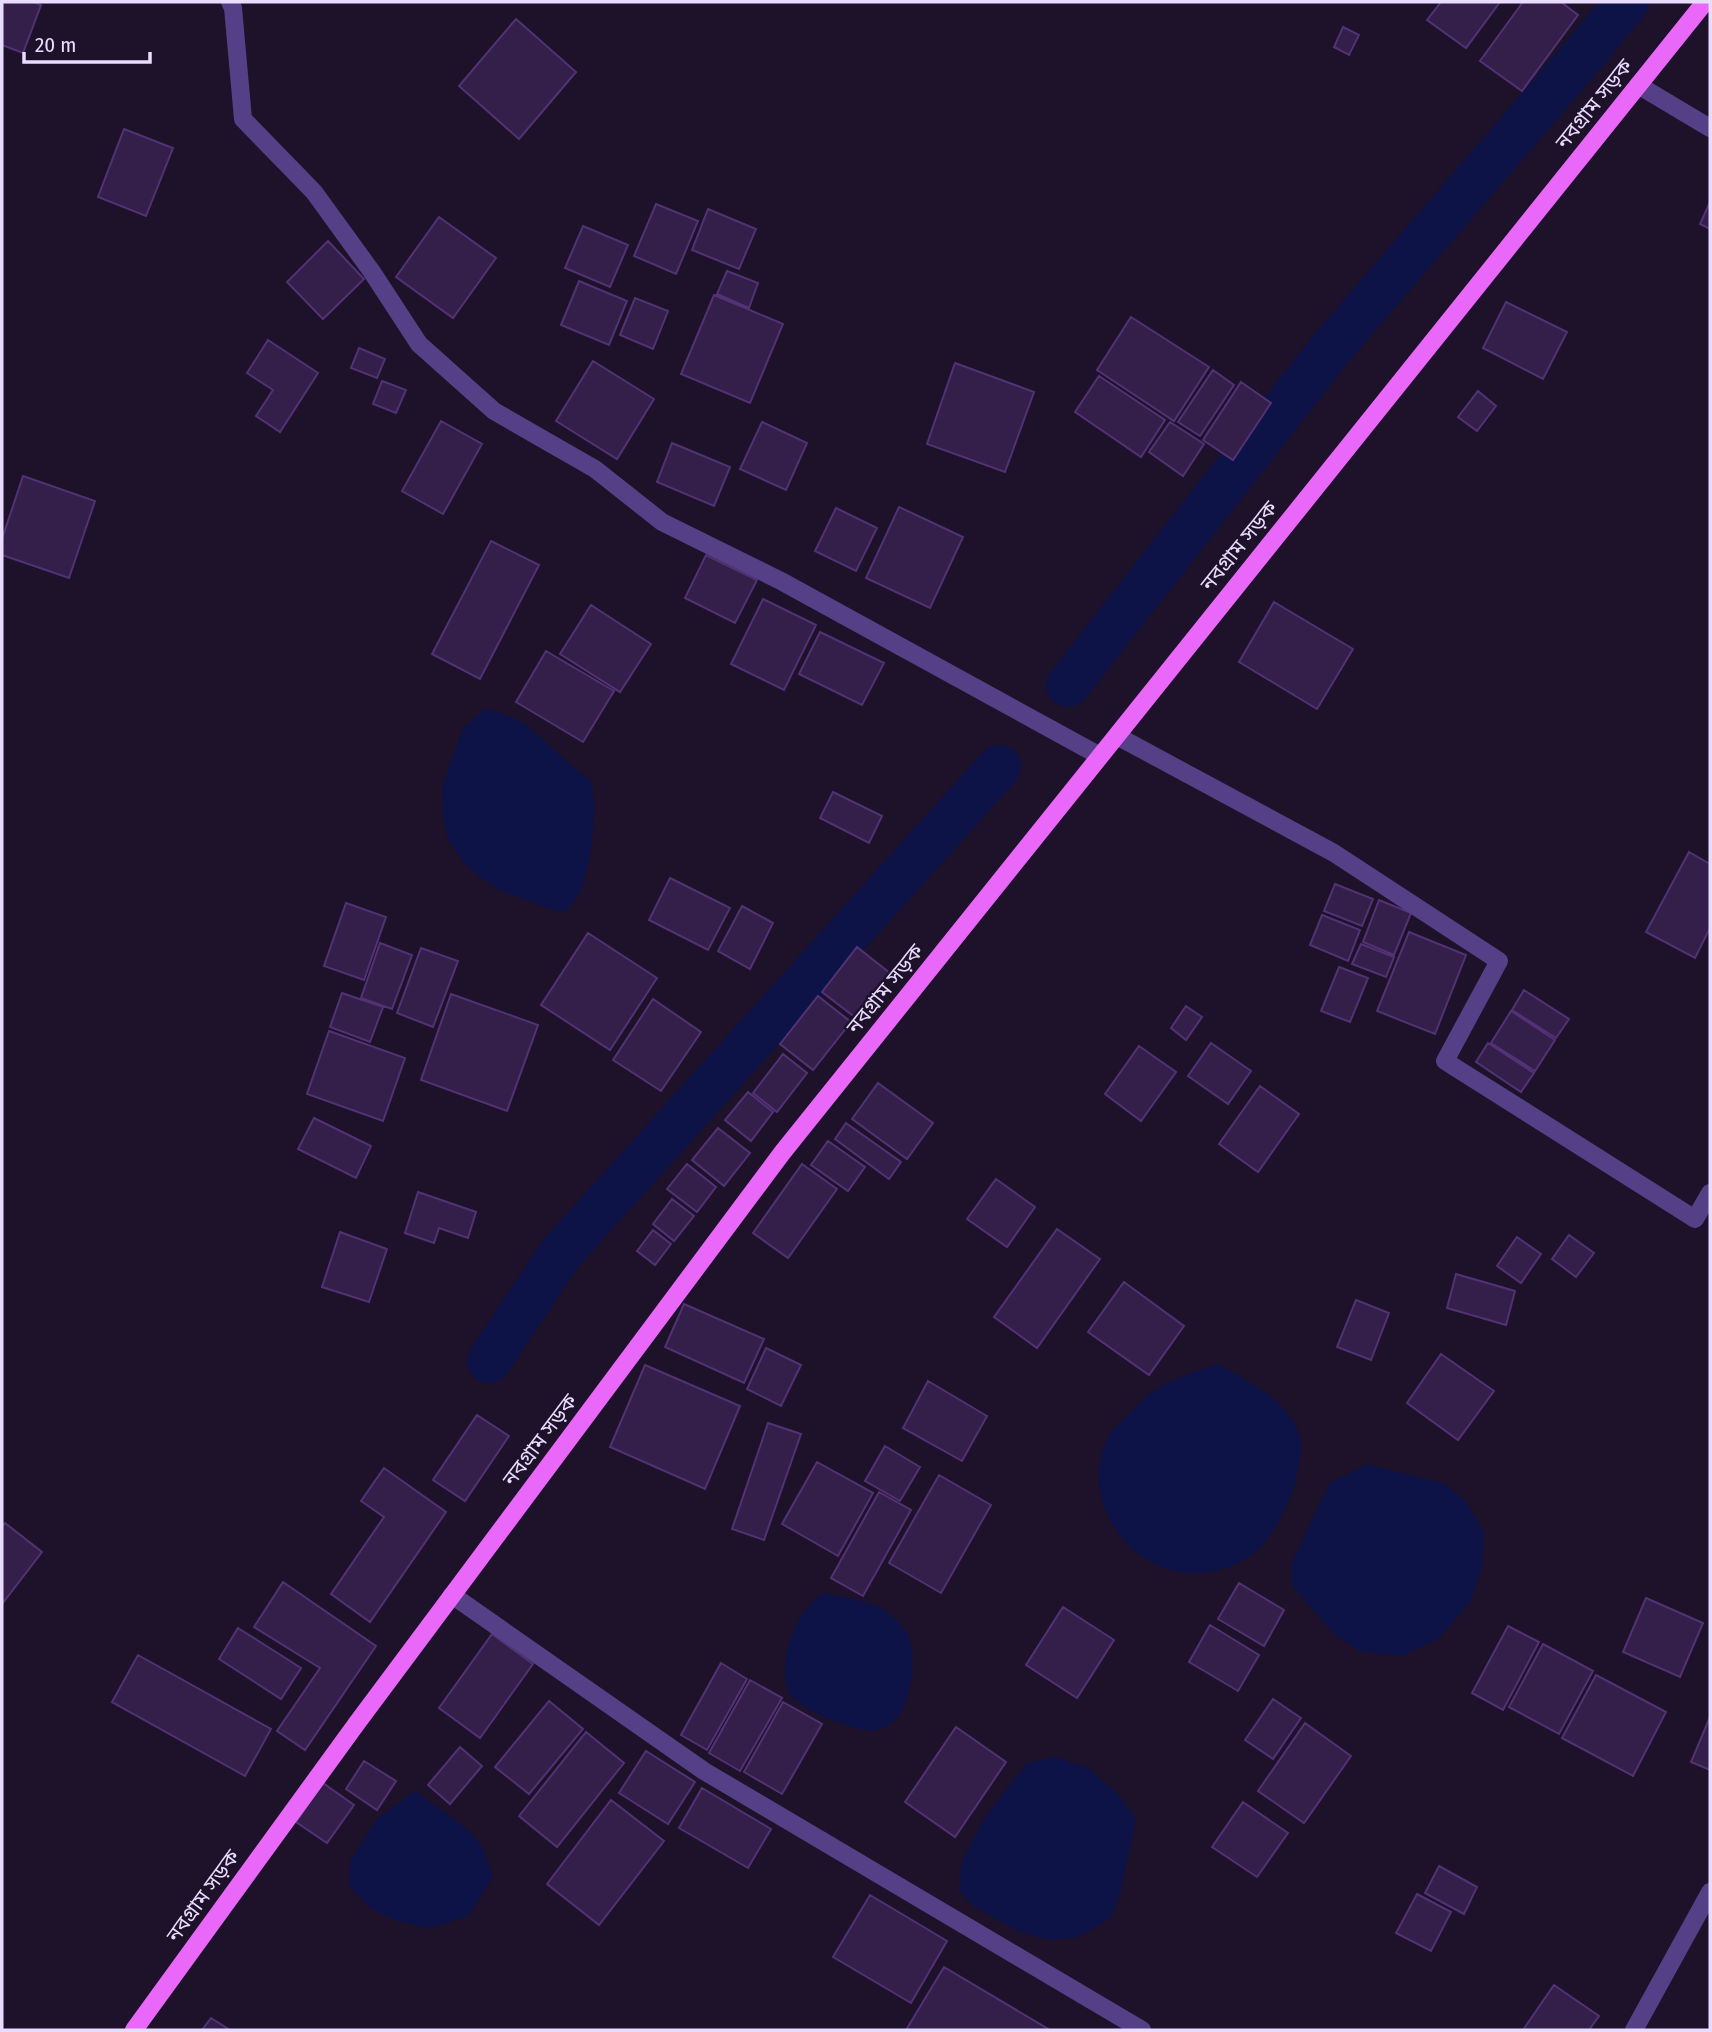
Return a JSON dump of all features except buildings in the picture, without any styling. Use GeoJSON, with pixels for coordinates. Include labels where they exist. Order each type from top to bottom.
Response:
{"type":"FeatureCollection","features":[{"type":"Feature","properties":{"kind":"main road","name":"নবগ্রাম সড়ক"},"geometry":{"type":"LineString","coordinates":[[134,2030],[452,1595],[782,1153],[1704,2]]}},
{"type":"Feature","properties":{"kind":"street"},"geometry":{"type":"LineString","coordinates":[[230,2],[233,8],[243,119],[314,192],[372,272],[419,344],[494,411],[595,470],[662,522],[781,581],[1100,757]]}},
{"type":"Feature","properties":{"kind":"street"},"geometry":{"type":"LineString","coordinates":[[1638,85],[1710,128]]}},
{"type":"Feature","properties":{"kind":"street"},"geometry":{"type":"LineString","coordinates":[[1117,736],[1334,853],[1499,961],[1445,1061],[1695,1219],[1710,1193]]}},
{"type":"Feature","properties":{"kind":"street"},"geometry":{"type":"LineString","coordinates":[[452,1595],[704,1772],[1142,2030]]}},
{"type":"Feature","properties":{"kind":"street"},"geometry":{"type":"LineString","coordinates":[[1634,2030],[1710,1892]]}},
{"type":"Feature","properties":{"kind":"shaded area"},"geometry":{"type":"Polygon","coordinates":[[[486,708],[514,718],[528,727],[591,781],[595,807],[590,857],[581,890],[567,911],[553,910],[500,890],[465,864],[448,840],[443,816],[442,787],[463,728],[486,708]]]}},
{"type":"Feature","properties":{"kind":"shaded area"},"geometry":{"type":"Polygon","coordinates":[[[1218,1364],[1256,1386],[1289,1415],[1301,1441],[1296,1481],[1275,1528],[1260,1548],[1242,1561],[1219,1570],[1191,1573],[1165,1568],[1141,1556],[1122,1538],[1108,1515],[1100,1490],[1100,1463],[1112,1430],[1144,1399],[1174,1380],[1218,1364]]]}},
{"type":"Feature","properties":{"kind":"shaded area"},"geometry":{"type":"Polygon","coordinates":[[[1367,1464],[1445,1484],[1466,1502],[1484,1532],[1482,1568],[1470,1602],[1438,1639],[1401,1656],[1360,1651],[1336,1636],[1292,1586],[1291,1565],[1329,1484],[1367,1464]]]}},
{"type":"Feature","properties":{"kind":"shaded area"},"geometry":{"type":"Polygon","coordinates":[[[824,1593],[881,1608],[900,1624],[910,1639],[913,1665],[908,1693],[898,1717],[884,1727],[868,1731],[835,1721],[802,1705],[787,1689],[785,1669],[793,1632],[809,1605],[824,1593]]]}},
{"type":"Feature","properties":{"kind":"shaded area"},"geometry":{"type":"Polygon","coordinates":[[[1055,1757],[1087,1767],[1117,1793],[1136,1819],[1120,1894],[1111,1917],[1079,1937],[1049,1940],[1017,1931],[971,1904],[959,1890],[962,1861],[985,1817],[1027,1763],[1055,1757]]]}},
{"type":"Feature","properties":{"kind":"shaded area"},"geometry":{"type":"Polygon","coordinates":[[[415,1791],[466,1828],[481,1844],[493,1877],[469,1915],[427,1928],[396,1921],[370,1908],[349,1885],[350,1861],[376,1820],[415,1791]]]}},
{"type":"Feature","properties":{"kind":"waterway"},"geometry":{"type":"LineString","coordinates":[[1068,685],[1333,346],[1627,2]]}},
{"type":"Feature","properties":{"kind":"waterway"},"geometry":{"type":"LineString","coordinates":[[489,1361],[561,1253],[999,767]]}}]}
